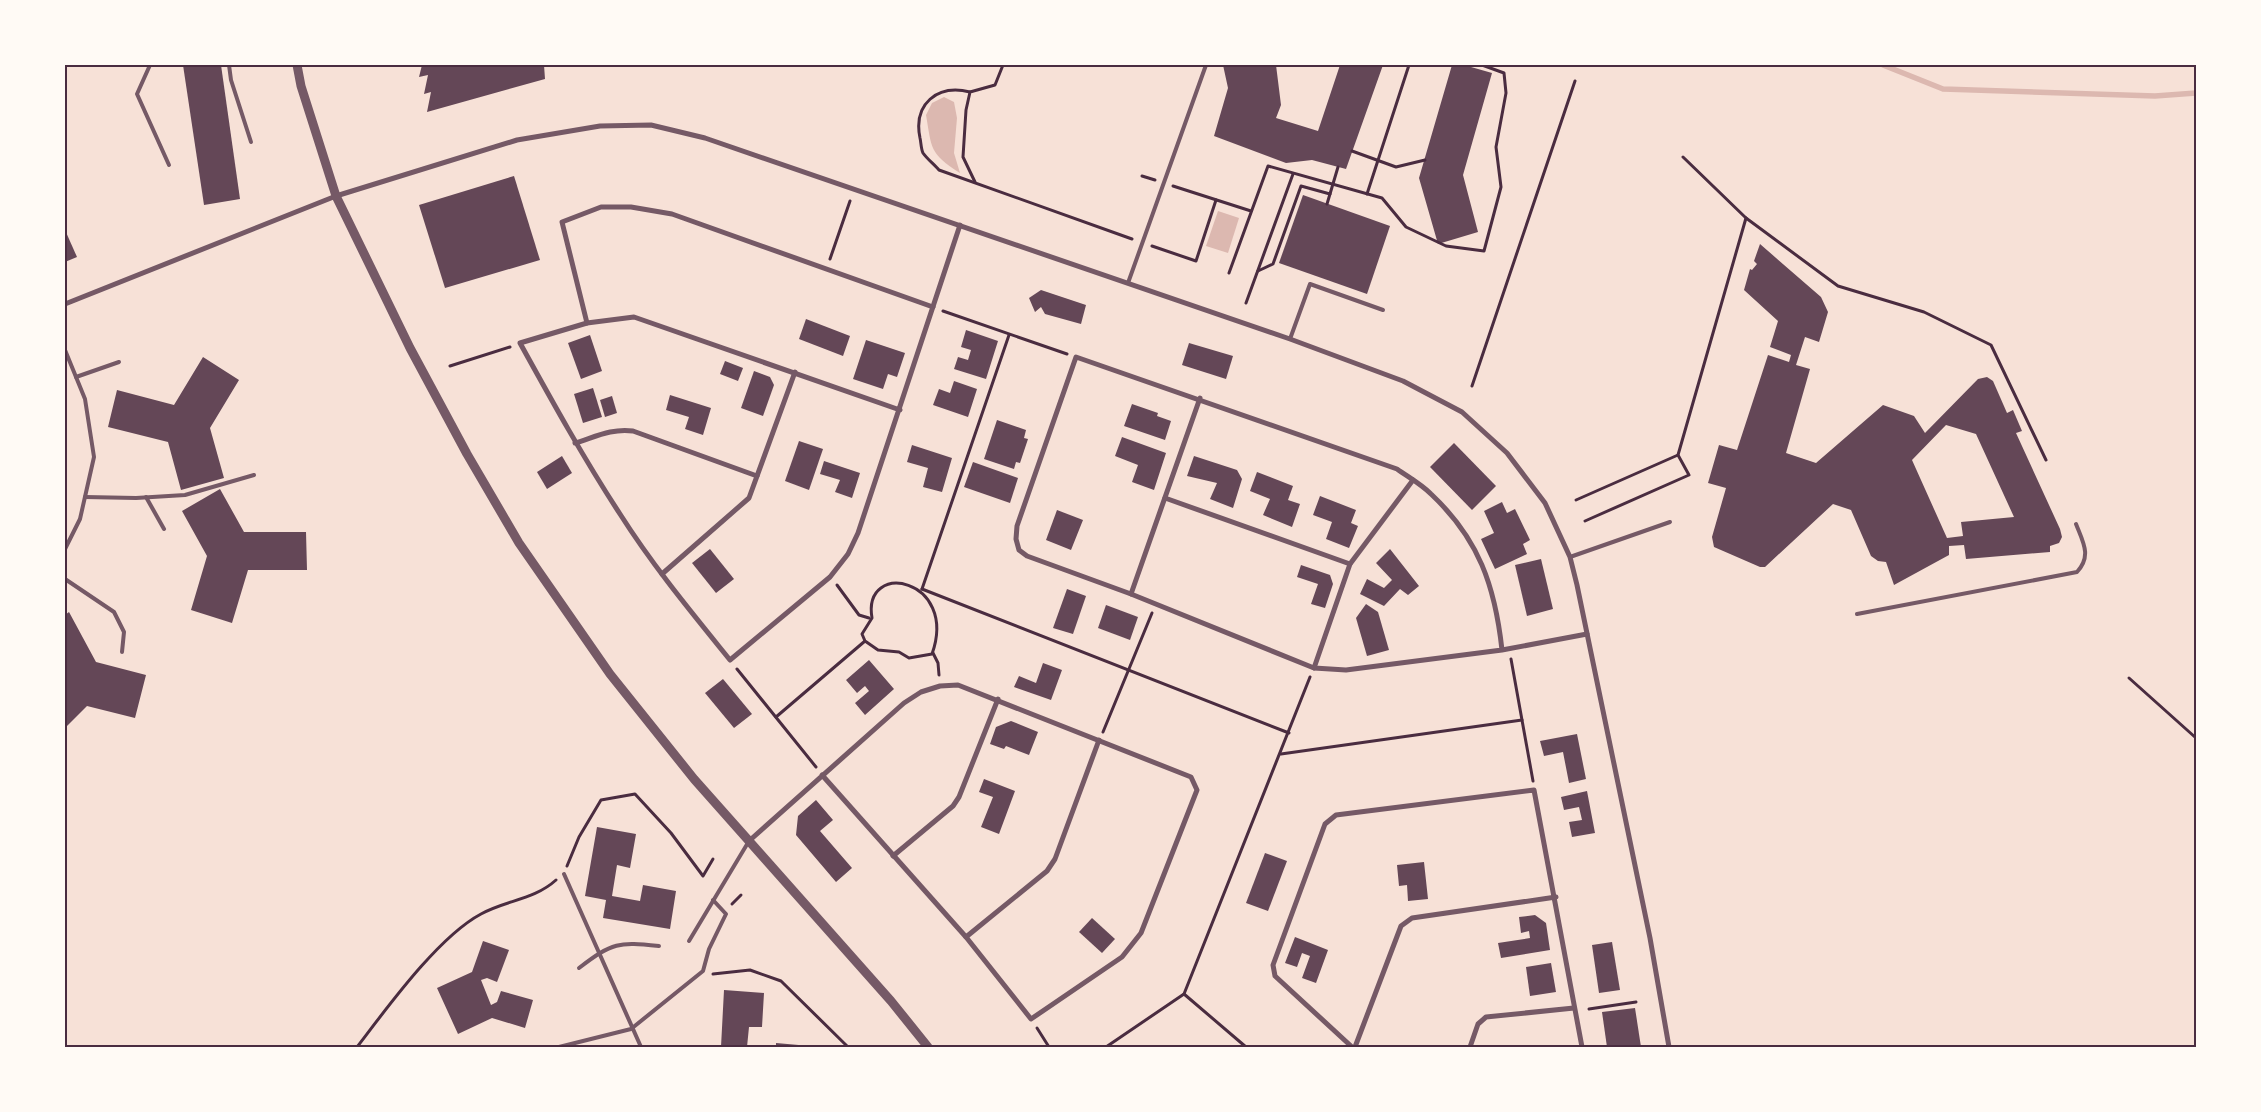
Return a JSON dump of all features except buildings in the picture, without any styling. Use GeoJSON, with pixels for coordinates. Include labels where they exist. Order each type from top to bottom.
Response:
{"type":"FeatureCollection","features":[{"type":"Feature","properties":{"kind":"street"},"geometry":{"type":"LineString","coordinates":[[297,65],[301,86],[336,196],[410,348],[467,454],[519,543],[610,674],[694,779],[891,1001],[928,1047]]}},
{"type":"Feature","properties":{"kind":"street"},"geometry":{"type":"LineString","coordinates":[[65,304],[336,196],[517,140],[600,126],[651,125],[705,138],[1290,339],[1403,381],[1462,412],[1507,452],[1545,502],[1570,557],[1650,938],[1669,1047]]}},
{"type":"Feature","properties":{"kind":"street"},"geometry":{"type":"LineString","coordinates":[[587,323],[562,222],[601,207],[630,207],[672,214],[933,307]]}},
{"type":"Feature","properties":{"kind":"street"},"geometry":{"type":"LineString","coordinates":[[900,410],[634,316],[587,323],[520,343],[575,443],[621,516],[662,574],[730,660],[830,577],[848,554],[858,533],[900,410],[960,226]]}},
{"type":"Feature","properties":{"kind":"street"},"geometry":{"type":"LineString","coordinates":[[1502,650],[1498,615],[1490,582],[1476,552],[1454,517],[1430,492],[1413,480],[1397,469],[1370,458],[1200,398],[1076,357],[1017,526],[1016,539],[1019,550],[1027,556],[1131,594],[1155,606],[1314,668],[1346,670],[1502,650],[1587,634]]}},
{"type":"Feature","properties":{"kind":"street"},"geometry":{"type":"LineString","coordinates":[[662,574],[749,498],[795,372]]}},
{"type":"Feature","properties":{"kind":"street"},"geometry":{"type":"LineString","coordinates":[[1131,594],[1200,398]]}},
{"type":"Feature","properties":{"kind":"street"},"geometry":{"type":"LineString","coordinates":[[575,443],[620,429],[633,431],[757,476]]}},
{"type":"Feature","properties":{"kind":"street"},"geometry":{"type":"LineString","coordinates":[[1314,668],[1350,564],[1413,480]]}},
{"type":"Feature","properties":{"kind":"street"},"geometry":{"type":"LineString","coordinates":[[1165,498],[1350,564]]}},
{"type":"Feature","properties":{"kind":"street"},"geometry":{"type":"LineString","coordinates":[[749,841],[822,775],[904,703],[921,692],[940,686],[958,684],[1191,777],[1197,790],[1141,934],[1133,946],[1122,957],[1031,1019],[966,938],[822,775]]}},
{"type":"Feature","properties":{"kind":"street"},"geometry":{"type":"LineString","coordinates":[[893,856],[956,802],[998,699]]}},
{"type":"Feature","properties":{"kind":"street"},"geometry":{"type":"LineString","coordinates":[[966,938],[1047,871],[1055,859],[1099,740]]}},
{"type":"Feature","properties":{"kind":"street"},"geometry":{"type":"LineString","coordinates":[[1556,897],[1412,918],[1401,926],[1354,1047],[1275,976],[1273,965],[1325,824],[1336,816],[1534,790],[1556,897],[1582,1047]]}},
{"type":"Feature","properties":{"kind":"street"},"geometry":{"type":"LineString","coordinates":[[1470,1047],[1478,1024],[1486,1017],[1574,1008]]}},
{"type":"Feature","properties":{"kind":"lane"},"geometry":{"type":"LineString","coordinates":[[150,65],[137,94],[169,165]]}},
{"type":"Feature","properties":{"kind":"lane"},"geometry":{"type":"LineString","coordinates":[[229,65],[231,80],[251,142]]}},
{"type":"Feature","properties":{"kind":"lane"},"geometry":{"type":"LineString","coordinates":[[1128,283],[1206,65]]}},
{"type":"Feature","properties":{"kind":"lane"},"geometry":{"type":"LineString","coordinates":[[1290,339],[1310,284],[1383,310]]}},
{"type":"Feature","properties":{"kind":"lane"},"geometry":{"type":"LineString","coordinates":[[65,350],[85,399],[94,457],[80,519],[65,550]]}},
{"type":"Feature","properties":{"kind":"lane"},"geometry":{"type":"LineString","coordinates":[[76,377],[119,362]]}},
{"type":"Feature","properties":{"kind":"lane"},"geometry":{"type":"LineString","coordinates":[[85,497],[185,495],[254,475]]}},
{"type":"Feature","properties":{"kind":"lane"},"geometry":{"type":"LineString","coordinates":[[146,497],[164,529]]}},
{"type":"Feature","properties":{"kind":"lane"},"geometry":{"type":"LineString","coordinates":[[1570,557],[1670,522]]}},
{"type":"Feature","properties":{"kind":"lane"},"geometry":{"type":"LineString","coordinates":[[1857,614],[2077,572],[2084,564],[2086,550],[2076,524]]}},
{"type":"Feature","properties":{"kind":"lane"},"geometry":{"type":"LineString","coordinates":[[65,578],[114,612],[124,632],[122,652]]}},
{"type":"Feature","properties":{"kind":"lane"},"geometry":{"type":"LineString","coordinates":[[689,941],[749,841]]}},
{"type":"Feature","properties":{"kind":"lane"},"geometry":{"type":"LineString","coordinates":[[564,874],[641,1047]]}},
{"type":"Feature","properties":{"kind":"lane"},"geometry":{"type":"LineString","coordinates":[[559,1047],[631,1028],[703,971],[709,949],[726,914],[713,900]]}},
{"type":"Feature","properties":{"kind":"lane"},"geometry":{"type":"LineString","coordinates":[[579,968],[598,953],[622,943],[659,946]]}},
{"type":"Feature","properties":{"kind":"path"},"geometry":{"type":"LineString","coordinates":[[1003,65],[995,85],[970,92],[957,89],[941,92],[926,101],[917,123],[923,153],[939,170],[1196,261],[1216,200]]}},
{"type":"Feature","properties":{"kind":"path"},"geometry":{"type":"LineString","coordinates":[[1367,194],[1408,65]]}},
{"type":"Feature","properties":{"kind":"path"},"geometry":{"type":"LineString","coordinates":[[1228,273],[1268,166],[1382,198],[1406,227],[1446,246],[1484,251],[1502,187],[1496,147],[1506,93],[1504,73],[1482,65]]}},
{"type":"Feature","properties":{"kind":"path"},"geometry":{"type":"LineString","coordinates":[[1472,386],[1575,81]]}},
{"type":"Feature","properties":{"kind":"path"},"geometry":{"type":"LineString","coordinates":[[970,92],[966,110],[964,157],[975,183]]}},
{"type":"Feature","properties":{"kind":"path"},"geometry":{"type":"LineString","coordinates":[[1352,151],[1396,167],[1424,160]]}},
{"type":"Feature","properties":{"kind":"path"},"geometry":{"type":"LineString","coordinates":[[1683,157],[1746,218],[1838,286],[1924,312],[1991,345],[2046,460]]}},
{"type":"Feature","properties":{"kind":"path"},"geometry":{"type":"LineString","coordinates":[[1327,204],[1338,167]]}},
{"type":"Feature","properties":{"kind":"path"},"geometry":{"type":"LineString","coordinates":[[1246,303],[1293,174]]}},
{"type":"Feature","properties":{"kind":"path"},"geometry":{"type":"LineString","coordinates":[[1142,176],[1251,210]]}},
{"type":"Feature","properties":{"kind":"path"},"geometry":{"type":"LineString","coordinates":[[1257,272],[1272,264],[1301,186],[1330,194]]}},
{"type":"Feature","properties":{"kind":"path"},"geometry":{"type":"LineString","coordinates":[[826,270],[850,201]]}},
{"type":"Feature","properties":{"kind":"path"},"geometry":{"type":"LineString","coordinates":[[1585,521],[1689,476],[1678,455],[1746,218]]}},
{"type":"Feature","properties":{"kind":"path"},"geometry":{"type":"LineString","coordinates":[[933,307],[1076,357]]}},
{"type":"Feature","properties":{"kind":"path"},"geometry":{"type":"LineString","coordinates":[[920,590],[1009,334]]}},
{"type":"Feature","properties":{"kind":"path"},"geometry":{"type":"LineString","coordinates":[[450,366],[520,343]]}},
{"type":"Feature","properties":{"kind":"path"},"geometry":{"type":"LineString","coordinates":[[1576,500],[1678,455]]}},
{"type":"Feature","properties":{"kind":"path"},"geometry":{"type":"LineString","coordinates":[[830,577],[859,615],[868,619],[871,616]]}},
{"type":"Feature","properties":{"kind":"path"},"geometry":{"type":"LineString","coordinates":[[932,652],[918,658],[909,658],[899,652],[878,650],[870,647],[865,641],[862,634],[871,616],[870,606],[875,595],[885,586],[895,582],[907,583],[920,590],[1289,733]]}},
{"type":"Feature","properties":{"kind":"path"},"geometry":{"type":"LineString","coordinates":[[920,590],[936,613],[938,629],[932,652],[938,663],[940,686]]}},
{"type":"Feature","properties":{"kind":"path"},"geometry":{"type":"LineString","coordinates":[[1099,740],[1130,671],[1155,606]]}},
{"type":"Feature","properties":{"kind":"path"},"geometry":{"type":"LineString","coordinates":[[776,717],[865,641]]}},
{"type":"Feature","properties":{"kind":"path"},"geometry":{"type":"LineString","coordinates":[[1509,648],[1534,790]]}},
{"type":"Feature","properties":{"kind":"path"},"geometry":{"type":"LineString","coordinates":[[730,660],[822,775]]}},
{"type":"Feature","properties":{"kind":"path"},"geometry":{"type":"LineString","coordinates":[[1106,1047],[1184,994],[1282,754],[1314,668]]}},
{"type":"Feature","properties":{"kind":"path"},"geometry":{"type":"LineString","coordinates":[[2129,678],[2196,738]]}},
{"type":"Feature","properties":{"kind":"path"},"geometry":{"type":"LineString","coordinates":[[1282,754],[1522,720]]}},
{"type":"Feature","properties":{"kind":"path"},"geometry":{"type":"LineString","coordinates":[[357,1047],[452,934],[481,914],[543,892],[564,874],[579,837],[601,800],[636,794],[672,833],[703,876],[713,859]]}},
{"type":"Feature","properties":{"kind":"path"},"geometry":{"type":"LineString","coordinates":[[703,971],[718,975],[750,970],[781,981],[848,1047]]}},
{"type":"Feature","properties":{"kind":"path"},"geometry":{"type":"LineString","coordinates":[[1184,994],[1246,1047]]}},
{"type":"Feature","properties":{"kind":"path"},"geometry":{"type":"LineString","coordinates":[[1589,1009],[1636,1002]]}},
{"type":"Feature","properties":{"kind":"path"},"geometry":{"type":"LineString","coordinates":[[1031,1019],[1049,1047]]}},
{"type":"Feature","properties":{"kind":"shaded area"},"geometry":{"type":"Polygon","coordinates":[[[944,97],[954,102],[957,118],[954,153],[960,173],[937,155],[929,136],[926,115],[932,103],[944,97]]]}},
{"type":"Feature","properties":{"kind":"shaded area"},"geometry":{"type":"Polygon","coordinates":[[[1218,211],[1239,218],[1228,253],[1206,246],[1218,211]]]}},
{"type":"Feature","properties":{"kind":"waterway"},"geometry":{"type":"LineString","coordinates":[[1883,65],[1943,89],[2155,96],[2196,93]]}}]}
